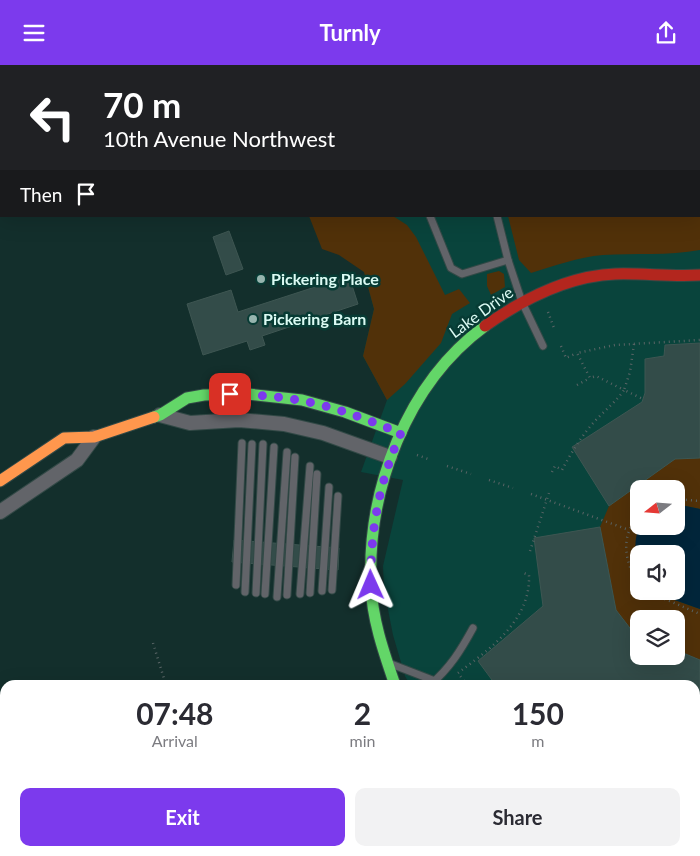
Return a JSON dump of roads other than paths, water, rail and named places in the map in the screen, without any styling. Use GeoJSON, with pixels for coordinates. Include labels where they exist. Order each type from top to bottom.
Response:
{"type":"FeatureCollection","features":[{"type":"Feature","properties":{"kind":"street","name":"Lake Drive"},"geometry":{"type":"LineString","coordinates":[[393,680],[387,663],[374,609],[371,563],[377,504],[390,457],[401,433],[423,393],[447,360],[477,332],[522,302],[554,287],[596,276],[617,274],[700,275]]}},
{"type":"Feature","properties":{"kind":"street"},"geometry":{"type":"LineString","coordinates":[[0,481],[64,438],[94,437],[160,415],[187,397],[230,394],[267,396],[320,404],[345,411],[401,433]]}},
{"type":"Feature","properties":{"kind":"street"},"geometry":{"type":"LineString","coordinates":[[160,415],[190,423],[239,420],[284,424],[323,433],[390,457]]}},
{"type":"Feature","properties":{"kind":"street"},"geometry":{"type":"LineString","coordinates":[[0,512],[77,460],[94,437]]}},
{"type":"Feature","properties":{"kind":"lane"},"geometry":{"type":"LineString","coordinates":[[430,217],[451,268],[462,274],[508,260]]}},
{"type":"Feature","properties":{"kind":"lane"},"geometry":{"type":"LineString","coordinates":[[497,217],[508,260],[522,302],[543,347]]}},
{"type":"Feature","properties":{"kind":"lane"},"geometry":{"type":"LineString","coordinates":[[236,585],[242,443]]}},
{"type":"Feature","properties":{"kind":"lane"},"geometry":{"type":"LineString","coordinates":[[245,592],[252,444]]}},
{"type":"Feature","properties":{"kind":"lane"},"geometry":{"type":"LineString","coordinates":[[256,593],[263,444]]}},
{"type":"Feature","properties":{"kind":"lane"},"geometry":{"type":"LineString","coordinates":[[265,594],[274,447]]}},
{"type":"Feature","properties":{"kind":"lane"},"geometry":{"type":"LineString","coordinates":[[277,597],[287,452]]}},
{"type":"Feature","properties":{"kind":"lane"},"geometry":{"type":"LineString","coordinates":[[287,595],[296,457]]}},
{"type":"Feature","properties":{"kind":"lane"},"geometry":{"type":"LineString","coordinates":[[300,594],[310,466]]}},
{"type":"Feature","properties":{"kind":"lane"},"geometry":{"type":"LineString","coordinates":[[310,593],[317,474]]}},
{"type":"Feature","properties":{"kind":"lane"},"geometry":{"type":"LineString","coordinates":[[322,591],[329,487]]}},
{"type":"Feature","properties":{"kind":"lane"},"geometry":{"type":"LineString","coordinates":[[332,590],[338,496]]}},
{"type":"Feature","properties":{"kind":"lane"},"geometry":{"type":"LineString","coordinates":[[436,680],[448,669],[459,654],[473,628]]}},
{"type":"Feature","properties":{"kind":"lane"},"geometry":{"type":"LineString","coordinates":[[387,663],[426,680]]}},
{"type":"Feature","properties":{"kind":"water"},"geometry":{"type":"Polygon","coordinates":[[[685,506],[700,509],[700,609],[675,600],[685,600],[685,545],[636,545],[637,535],[685,535],[685,506]]]}},
{"type":"Feature","properties":{"kind":"place","name":"Pickering Place"},"geometry":{"type":"Point","coordinates":[261,279]}},
{"type":"Feature","properties":{"kind":"place","name":"Pickering Barn"},"geometry":{"type":"Point","coordinates":[253,319]}}]}
